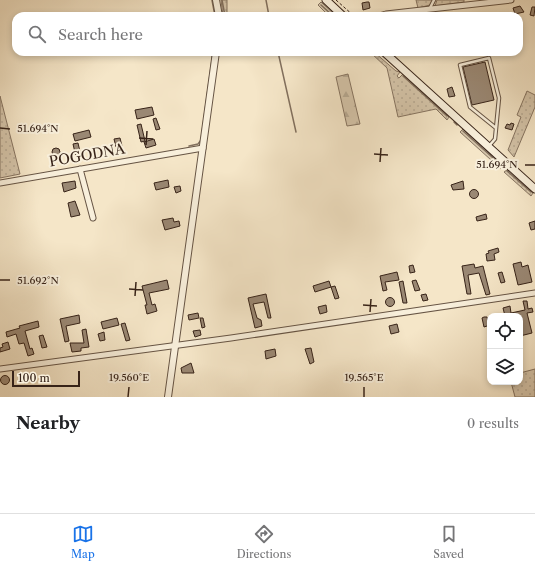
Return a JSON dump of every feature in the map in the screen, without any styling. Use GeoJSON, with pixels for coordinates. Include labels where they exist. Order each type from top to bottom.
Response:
{"type":"FeatureCollection","features":[{"type":"Feature","properties":{"kind":"main road"},"geometry":{"type":"LineString","coordinates":[[326,0],[339,12]]}},
{"type":"Feature","properties":{"kind":"main road"},"geometry":{"type":"LineString","coordinates":[[388,56],[535,190]]}},
{"type":"Feature","properties":{"kind":"street"},"geometry":{"type":"LineString","coordinates":[[216,0],[218,12]]}},
{"type":"Feature","properties":{"kind":"street"},"geometry":{"type":"LineString","coordinates":[[404,12],[467,3],[511,0]]}},
{"type":"Feature","properties":{"kind":"street"},"geometry":{"type":"LineString","coordinates":[[168,397],[215,56]]}},
{"type":"Feature","properties":{"kind":"street","name":"POGODNA"},"geometry":{"type":"LineString","coordinates":[[0,183],[203,148]]}},
{"type":"Feature","properties":{"kind":"street"},"geometry":{"type":"LineString","coordinates":[[80,169],[93,218]]}},
{"type":"Feature","properties":{"kind":"street"},"geometry":{"type":"LineString","coordinates":[[0,370],[535,293]]}},
{"type":"Feature","properties":{"kind":"lane"},"geometry":{"type":"LineString","coordinates":[[430,9],[434,0]]}},
{"type":"Feature","properties":{"kind":"lane"},"geometry":{"type":"LineString","coordinates":[[488,147],[495,139],[499,98],[489,58],[460,65],[470,106],[496,128]]}},
{"type":"Feature","properties":{"kind":"path"},"geometry":{"type":"LineString","coordinates":[[336,0],[350,12]]}},
{"type":"Feature","properties":{"kind":"green space"},"geometry":{"type":"Polygon","coordinates":[[[221,0],[227,0],[227,12],[222,12],[221,0]]]}},
{"type":"Feature","properties":{"kind":"green space"},"geometry":{"type":"Polygon","coordinates":[[[416,0],[433,0],[430,5],[418,8],[416,0]]]}},
{"type":"Feature","properties":{"kind":"green space"},"geometry":{"type":"Polygon","coordinates":[[[437,0],[464,0],[464,2],[435,6],[437,0]]]}},
{"type":"Feature","properties":{"kind":"green space"},"geometry":{"type":"Polygon","coordinates":[[[321,2],[332,12],[325,12],[318,5],[321,2]]]}},
{"type":"Feature","properties":{"kind":"green space"},"geometry":{"type":"Polygon","coordinates":[[[374,56],[379,56],[396,71],[400,72],[397,76],[399,78],[403,74],[449,117],[447,120],[436,109],[398,117],[387,68],[374,56]]]}},
{"type":"Feature","properties":{"kind":"green space"},"geometry":{"type":"Polygon","coordinates":[[[348,74],[360,124],[347,126],[336,77],[348,74]]]}},
{"type":"Feature","properties":{"kind":"green space"},"geometry":{"type":"Polygon","coordinates":[[[527,91],[535,95],[535,107],[514,157],[508,150],[521,117],[517,115],[527,91]]]}},
{"type":"Feature","properties":{"kind":"green space"},"geometry":{"type":"Polygon","coordinates":[[[0,96],[20,174],[0,178],[0,96]]]}},
{"type":"Feature","properties":{"kind":"green space"},"geometry":{"type":"Polygon","coordinates":[[[463,129],[503,165],[501,169],[460,132],[463,129]]]}},
{"type":"Feature","properties":{"kind":"green space"},"geometry":{"type":"Polygon","coordinates":[[[507,170],[533,193],[531,196],[504,172],[507,170]]]}},
{"type":"Feature","properties":{"kind":"green space"},"geometry":{"type":"Polygon","coordinates":[[[535,369],[535,397],[515,397],[512,385],[523,385],[523,372],[535,369]]]}},
{"type":"Feature","properties":{"kind":"building"},"geometry":{"type":"Polygon","coordinates":[[[369,2],[370,8],[363,10],[362,3],[369,2]]]}},
{"type":"Feature","properties":{"kind":"building"},"geometry":{"type":"Polygon","coordinates":[[[520,6],[524,12],[514,12],[513,8],[520,6]]]}},
{"type":"Feature","properties":{"kind":"building"},"geometry":{"type":"Polygon","coordinates":[[[532,7],[535,7],[534,16],[530,15],[532,7]]]}},
{"type":"Feature","properties":{"kind":"building"},"geometry":{"type":"Polygon","coordinates":[[[485,62],[494,100],[472,105],[463,67],[485,62]]]}},
{"type":"Feature","properties":{"kind":"building"},"geometry":{"type":"Polygon","coordinates":[[[452,87],[455,96],[449,97],[447,89],[452,87]]]}},
{"type":"Feature","properties":{"kind":"building"},"geometry":{"type":"Polygon","coordinates":[[[152,107],[154,115],[137,119],[135,110],[152,107]]]}},
{"type":"Feature","properties":{"kind":"building"},"geometry":{"type":"Polygon","coordinates":[[[156,118],[160,129],[156,130],[153,119],[156,118]]]}},
{"type":"Feature","properties":{"kind":"building"},"geometry":{"type":"Polygon","coordinates":[[[511,123],[514,124],[512,130],[505,128],[507,124],[510,125],[511,123]]]}},
{"type":"Feature","properties":{"kind":"building"},"geometry":{"type":"Polygon","coordinates":[[[141,124],[145,141],[141,142],[137,125],[141,124]]]}},
{"type":"Feature","properties":{"kind":"building"},"geometry":{"type":"Polygon","coordinates":[[[89,130],[91,137],[75,141],[73,134],[89,130]]]}},
{"type":"Feature","properties":{"kind":"building"},"geometry":{"type":"Polygon","coordinates":[[[120,138],[122,146],[116,147],[114,139],[120,138]]]}},
{"type":"Feature","properties":{"kind":"building"},"geometry":{"type":"Polygon","coordinates":[[[154,139],[156,145],[146,148],[144,142],[154,139]]]}},
{"type":"Feature","properties":{"kind":"building"},"geometry":{"type":"Polygon","coordinates":[[[78,143],[81,156],[76,157],[73,144],[78,143]]]}},
{"type":"Feature","properties":{"kind":"building"},"geometry":{"type":"Polygon","coordinates":[[[56,148],[59,149],[59,155],[56,156],[53,155],[52,152],[53,149],[56,148]]]}},
{"type":"Feature","properties":{"kind":"building"},"geometry":{"type":"Polygon","coordinates":[[[95,150],[96,157],[90,158],[88,152],[95,150]]]}},
{"type":"Feature","properties":{"kind":"building"},"geometry":{"type":"Polygon","coordinates":[[[168,180],[169,187],[156,190],[154,183],[168,180]]]}},
{"type":"Feature","properties":{"kind":"building"},"geometry":{"type":"Polygon","coordinates":[[[75,181],[76,188],[64,192],[62,183],[75,181]]]}},
{"type":"Feature","properties":{"kind":"building"},"geometry":{"type":"Polygon","coordinates":[[[463,181],[464,189],[453,190],[451,185],[463,181]]]}},
{"type":"Feature","properties":{"kind":"building"},"geometry":{"type":"Polygon","coordinates":[[[180,186],[181,191],[176,193],[174,187],[180,186]]]}},
{"type":"Feature","properties":{"kind":"building"},"geometry":{"type":"Polygon","coordinates":[[[474,189],[479,194],[474,199],[469,194],[474,189]]]}},
{"type":"Feature","properties":{"kind":"building"},"geometry":{"type":"Polygon","coordinates":[[[75,201],[80,215],[71,217],[68,203],[75,201]]]}},
{"type":"Feature","properties":{"kind":"building"},"geometry":{"type":"Polygon","coordinates":[[[486,214],[487,219],[477,221],[476,217],[486,214]]]}},
{"type":"Feature","properties":{"kind":"building"},"geometry":{"type":"Polygon","coordinates":[[[173,218],[174,222],[179,221],[180,226],[165,230],[162,220],[173,218]]]}},
{"type":"Feature","properties":{"kind":"building"},"geometry":{"type":"Polygon","coordinates":[[[535,221],[535,229],[531,230],[529,223],[535,221]]]}},
{"type":"Feature","properties":{"kind":"building"},"geometry":{"type":"Polygon","coordinates":[[[498,248],[499,252],[494,254],[495,260],[487,261],[486,254],[489,253],[488,251],[498,248]]]}},
{"type":"Feature","properties":{"kind":"building"},"geometry":{"type":"Polygon","coordinates":[[[521,262],[522,267],[528,265],[532,282],[518,285],[513,264],[521,262]]]}},
{"type":"Feature","properties":{"kind":"building"},"geometry":{"type":"Polygon","coordinates":[[[474,264],[475,268],[483,266],[490,294],[486,295],[479,273],[468,275],[471,294],[467,294],[462,266],[474,264]]]}},
{"type":"Feature","properties":{"kind":"building"},"geometry":{"type":"Polygon","coordinates":[[[413,265],[415,272],[410,273],[409,266],[413,265]]]}},
{"type":"Feature","properties":{"kind":"building"},"geometry":{"type":"Polygon","coordinates":[[[397,272],[399,280],[385,282],[387,290],[383,291],[380,276],[397,272]]]}},
{"type":"Feature","properties":{"kind":"building"},"geometry":{"type":"Polygon","coordinates":[[[502,272],[505,282],[501,283],[498,273],[502,272]]]}},
{"type":"Feature","properties":{"kind":"building"},"geometry":{"type":"Polygon","coordinates":[[[167,280],[169,289],[149,293],[152,305],[155,304],[157,311],[147,314],[145,305],[147,305],[142,286],[167,280]]]}},
{"type":"Feature","properties":{"kind":"building"},"geometry":{"type":"Polygon","coordinates":[[[416,280],[420,290],[415,291],[412,281],[416,280]]]}},
{"type":"Feature","properties":{"kind":"building"},"geometry":{"type":"Polygon","coordinates":[[[329,281],[331,287],[315,292],[313,286],[329,281]]]}},
{"type":"Feature","properties":{"kind":"building"},"geometry":{"type":"Polygon","coordinates":[[[403,281],[407,303],[403,303],[399,282],[403,281]]]}},
{"type":"Feature","properties":{"kind":"building"},"geometry":{"type":"Polygon","coordinates":[[[335,286],[339,298],[335,299],[331,287],[335,286]]]}},
{"type":"Feature","properties":{"kind":"building"},"geometry":{"type":"Polygon","coordinates":[[[266,294],[271,318],[268,318],[264,302],[253,304],[257,318],[261,320],[262,326],[255,328],[248,298],[266,294]]]}},
{"type":"Feature","properties":{"kind":"building"},"geometry":{"type":"Polygon","coordinates":[[[426,294],[428,300],[423,301],[421,295],[426,294]]]}},
{"type":"Feature","properties":{"kind":"building"},"geometry":{"type":"Polygon","coordinates":[[[388,298],[392,298],[394,302],[392,306],[388,306],[386,304],[386,300],[388,298]]]}},
{"type":"Feature","properties":{"kind":"building"},"geometry":{"type":"Polygon","coordinates":[[[523,301],[527,301],[528,309],[532,308],[533,312],[527,313],[532,333],[523,335],[523,313],[511,313],[525,310],[523,301]]]}},
{"type":"Feature","properties":{"kind":"building"},"geometry":{"type":"Polygon","coordinates":[[[326,305],[327,312],[320,314],[318,307],[326,305]]]}},
{"type":"Feature","properties":{"kind":"building"},"geometry":{"type":"Polygon","coordinates":[[[510,306],[511,313],[504,313],[503,308],[510,306]]]}},
{"type":"Feature","properties":{"kind":"building"},"geometry":{"type":"Polygon","coordinates":[[[198,313],[199,318],[189,320],[188,315],[198,313]]]}},
{"type":"Feature","properties":{"kind":"building"},"geometry":{"type":"Polygon","coordinates":[[[79,315],[80,323],[66,326],[69,341],[65,342],[60,319],[79,315]]]}},
{"type":"Feature","properties":{"kind":"building"},"geometry":{"type":"Polygon","coordinates":[[[487,317],[487,326],[484,327],[482,318],[487,317]]]}},
{"type":"Feature","properties":{"kind":"building"},"geometry":{"type":"Polygon","coordinates":[[[117,318],[119,325],[103,329],[101,322],[117,318]]]}},
{"type":"Feature","properties":{"kind":"building"},"geometry":{"type":"Polygon","coordinates":[[[200,318],[203,318],[205,327],[202,328],[200,318]]]}},
{"type":"Feature","properties":{"kind":"building"},"geometry":{"type":"Polygon","coordinates":[[[38,321],[39,327],[25,331],[30,349],[32,348],[34,354],[28,356],[24,343],[19,344],[16,334],[7,337],[6,332],[20,328],[19,326],[38,321]]]}},
{"type":"Feature","properties":{"kind":"building"},"geometry":{"type":"Polygon","coordinates":[[[125,323],[130,340],[126,341],[121,324],[125,323]]]}},
{"type":"Feature","properties":{"kind":"building"},"geometry":{"type":"Polygon","coordinates":[[[397,324],[399,332],[391,334],[389,326],[397,324]]]}},
{"type":"Feature","properties":{"kind":"building"},"geometry":{"type":"Polygon","coordinates":[[[86,329],[89,347],[81,348],[81,351],[72,352],[70,343],[84,343],[82,330],[86,329]]]}},
{"type":"Feature","properties":{"kind":"building"},"geometry":{"type":"Polygon","coordinates":[[[200,330],[201,335],[195,337],[193,331],[200,330]]]}},
{"type":"Feature","properties":{"kind":"building"},"geometry":{"type":"Polygon","coordinates":[[[104,332],[105,340],[100,341],[98,334],[104,332]]]}},
{"type":"Feature","properties":{"kind":"building"},"geometry":{"type":"Polygon","coordinates":[[[43,335],[47,347],[42,348],[39,336],[43,335]]]}},
{"type":"Feature","properties":{"kind":"building"},"geometry":{"type":"Polygon","coordinates":[[[8,342],[10,349],[0,352],[0,348],[3,347],[2,344],[8,342]]]}},
{"type":"Feature","properties":{"kind":"building"},"geometry":{"type":"Polygon","coordinates":[[[311,348],[314,362],[310,364],[305,349],[311,348]]]}},
{"type":"Feature","properties":{"kind":"building"},"geometry":{"type":"Polygon","coordinates":[[[275,349],[276,356],[266,359],[265,351],[275,349]]]}},
{"type":"Feature","properties":{"kind":"building"},"geometry":{"type":"Polygon","coordinates":[[[191,363],[194,373],[182,373],[181,368],[191,363]]]}},
{"type":"Feature","properties":{"kind":"building"},"geometry":{"type":"Polygon","coordinates":[[[3,376],[7,376],[9,380],[7,384],[3,384],[1,382],[1,378],[3,376]]]}},
{"type":"Feature","properties":{"kind":"waterway"},"geometry":{"type":"LineString","coordinates":[[212,0],[214,12]]}},
{"type":"Feature","properties":{"kind":"waterway"},"geometry":{"type":"LineString","coordinates":[[222,0],[224,12]]}},
{"type":"Feature","properties":{"kind":"waterway"},"geometry":{"type":"LineString","coordinates":[[266,0],[268,12]]}},
{"type":"Feature","properties":{"kind":"waterway"},"geometry":{"type":"LineString","coordinates":[[321,5],[329,12]]}},
{"type":"Feature","properties":{"kind":"waterway"},"geometry":{"type":"LineString","coordinates":[[189,146],[198,144],[201,140],[212,56]]}},
{"type":"Feature","properties":{"kind":"waterway"},"geometry":{"type":"LineString","coordinates":[[279,56],[296,132]]}},
{"type":"Feature","properties":{"kind":"waterway"},"geometry":{"type":"LineString","coordinates":[[403,76],[447,116]]}},
{"type":"Feature","properties":{"kind":"waterway"},"geometry":{"type":"LineString","coordinates":[[454,122],[457,125]]}},
{"type":"Feature","properties":{"kind":"waterway"},"geometry":{"type":"LineString","coordinates":[[463,131],[502,166]]}},
{"type":"Feature","properties":{"kind":"waterway"},"geometry":{"type":"LineString","coordinates":[[507,171],[531,192]]}}]}
